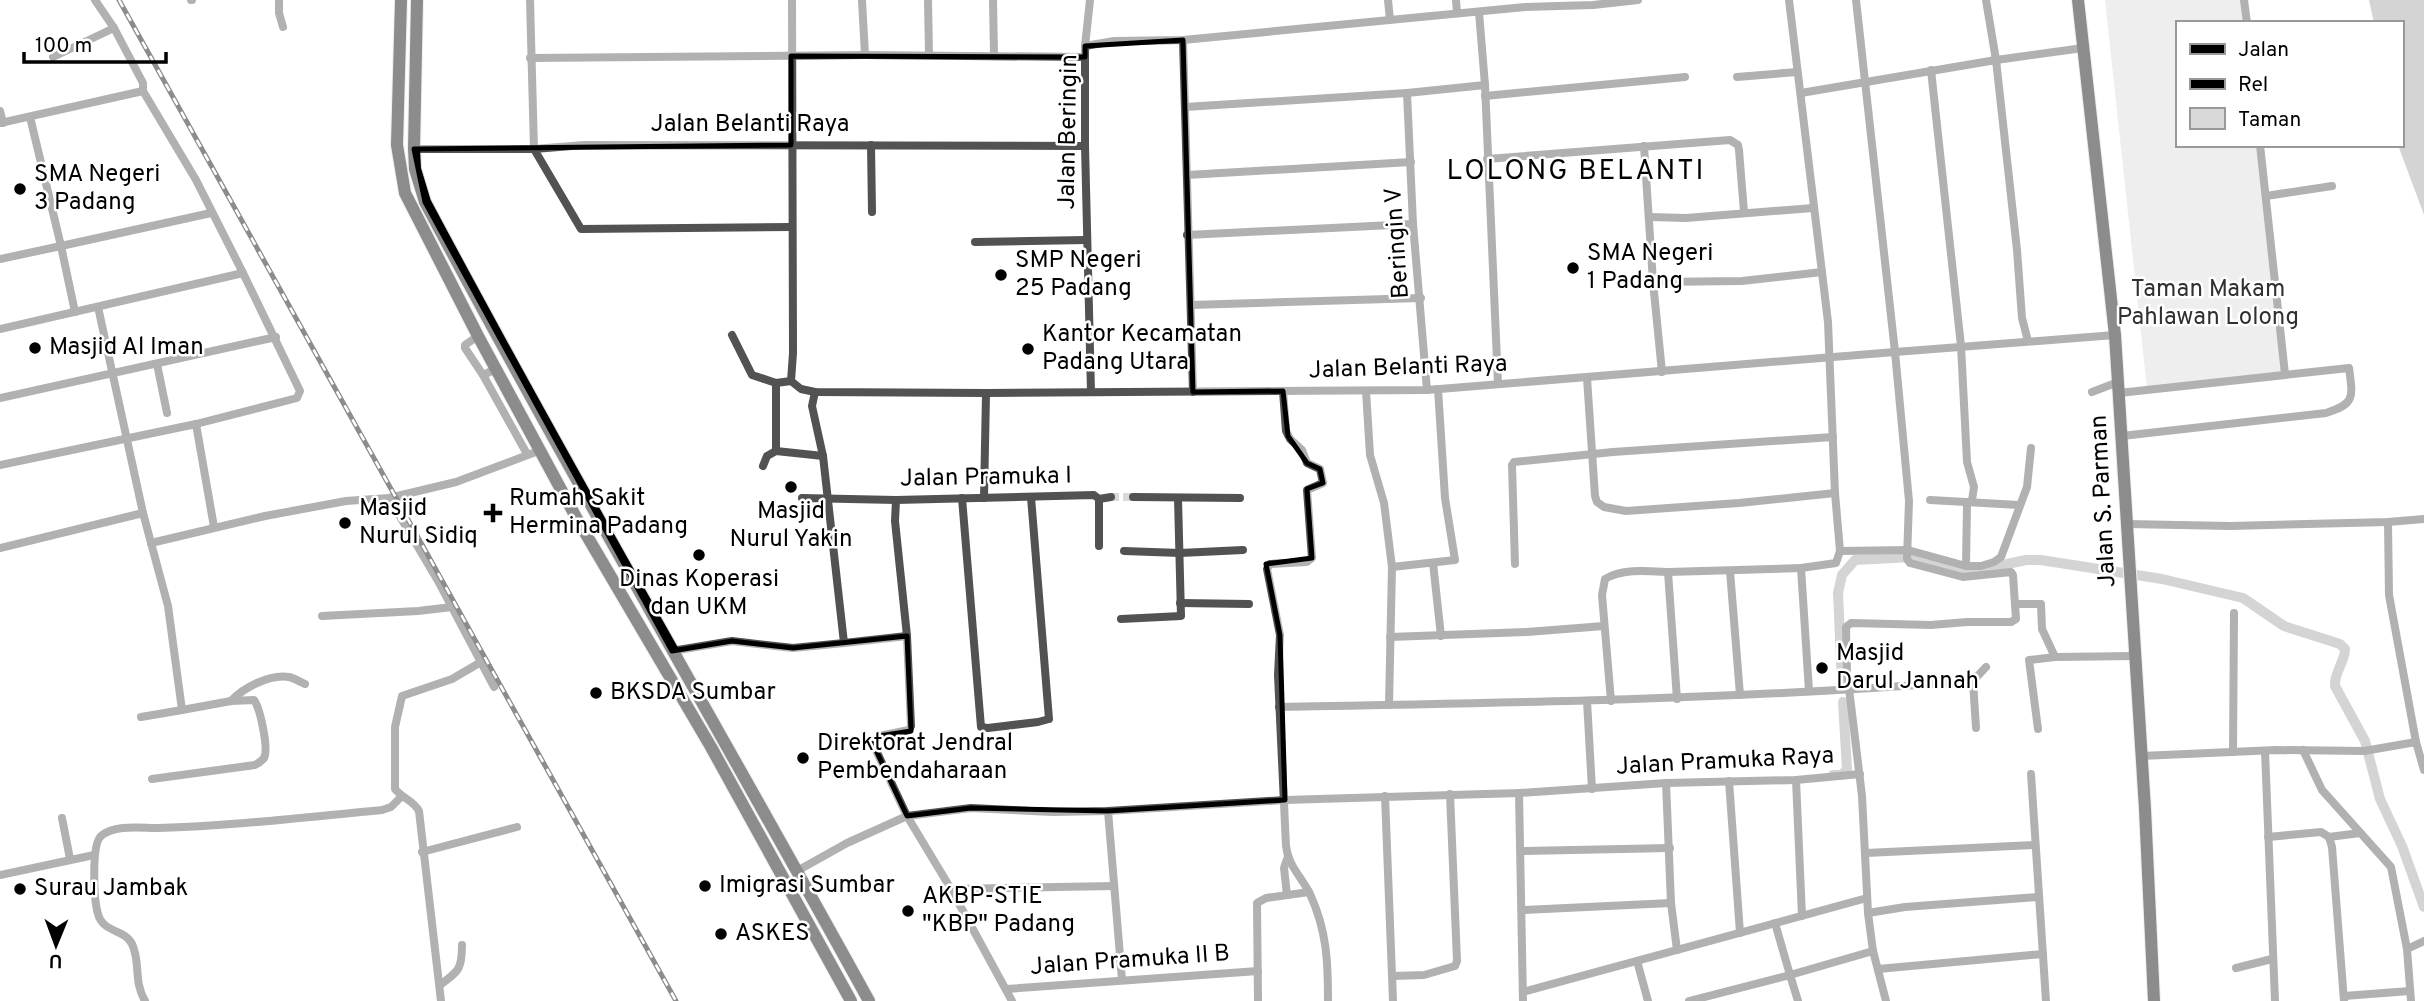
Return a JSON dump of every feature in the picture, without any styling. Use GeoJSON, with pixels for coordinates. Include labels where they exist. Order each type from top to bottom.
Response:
{"type":"FeatureCollection","features":[{"type":"Feature","properties":{"kind":"main road"},"geometry":{"type":"LineString","coordinates":[[401,0],[397,145],[405,192],[478,336],[608,574],[711,747],[851,1001]]}},
{"type":"Feature","properties":{"kind":"main road"},"geometry":{"type":"LineString","coordinates":[[417,0],[414,149],[415,169],[425,202],[623,565],[869,1001]]}},
{"type":"Feature","properties":{"kind":"main road","name":"Jalan S. Parman"},"geometry":{"type":"LineString","coordinates":[[2078,0],[2115,335],[2154,1001]]}},
{"type":"Feature","properties":{"kind":"main road"},"geometry":{"type":"LineString","coordinates":[[608,574],[623,565]]}},
{"type":"Feature","properties":{"kind":"street"},"geometry":{"type":"LineString","coordinates":[[0,465],[196,424],[297,398],[300,391],[276,337],[196,180],[143,91],[143,83],[114,28],[94,0]]}},
{"type":"Feature","properties":{"kind":"street"},"geometry":{"type":"LineString","coordinates":[[279,0],[283,27]]}},
{"type":"Feature","properties":{"kind":"street"},"geometry":{"type":"LineString","coordinates":[[530,0],[534,149],[579,226],[587,231],[792,228]]}},
{"type":"Feature","properties":{"kind":"street"},"geometry":{"type":"LineString","coordinates":[[791,381],[792,0]]}},
{"type":"Feature","properties":{"kind":"street"},"geometry":{"type":"LineString","coordinates":[[862,0],[865,54]]}},
{"type":"Feature","properties":{"kind":"street"},"geometry":{"type":"LineString","coordinates":[[928,0],[929,55]]}},
{"type":"Feature","properties":{"kind":"street"},"geometry":{"type":"LineString","coordinates":[[993,0],[994,55]]}},
{"type":"Feature","properties":{"kind":"street"},"geometry":{"type":"LineString","coordinates":[[1085,46],[1090,0]]}},
{"type":"Feature","properties":{"kind":"street"},"geometry":{"type":"LineString","coordinates":[[1388,0],[1390,20]]}},
{"type":"Feature","properties":{"kind":"street"},"geometry":{"type":"LineString","coordinates":[[1456,0],[1457,13]]}},
{"type":"Feature","properties":{"kind":"street","name":"Jalan Beringin"},"geometry":{"type":"LineString","coordinates":[[1091,392],[1086,240],[1085,46],[1114,41],[1183,40],[1479,12],[1525,3],[1638,0]]}},
{"type":"Feature","properties":{"kind":"street"},"geometry":{"type":"LineString","coordinates":[[1611,701],[1602,595],[1605,579],[1614,574],[1643,570],[1668,572],[1801,568],[1836,563],[1840,551],[1830,358],[1789,0]]}},
{"type":"Feature","properties":{"kind":"street"},"geometry":{"type":"LineString","coordinates":[[1856,0],[1909,501],[1907,553],[1910,563],[1963,577],[2009,571],[2013,575],[2016,604],[2014,622],[1848,624],[1846,627],[1848,689],[1860,774],[1868,913],[1873,951],[1886,1001]]}},
{"type":"Feature","properties":{"kind":"street"},"geometry":{"type":"LineString","coordinates":[[1986,0],[1996,60],[2017,250],[2021,318],[2028,341]]}},
{"type":"Feature","properties":{"kind":"street"},"geometry":{"type":"LineString","coordinates":[[2244,0],[2247,21]]}},
{"type":"Feature","properties":{"kind":"street"},"geometry":{"type":"LineString","coordinates":[[1479,12],[1485,85],[1498,384]]}},
{"type":"Feature","properties":{"kind":"street"},"geometry":{"type":"LineString","coordinates":[[53,57],[114,28]]}},
{"type":"Feature","properties":{"kind":"street"},"geometry":{"type":"LineString","coordinates":[[1183,40],[1193,392]]}},
{"type":"Feature","properties":{"kind":"street"},"geometry":{"type":"LineString","coordinates":[[1801,93],[2083,48]]}},
{"type":"Feature","properties":{"kind":"street"},"geometry":{"type":"LineString","coordinates":[[530,58],[865,54],[1085,57]]}},
{"type":"Feature","properties":{"kind":"street"},"geometry":{"type":"LineString","coordinates":[[1931,71],[1961,346],[1967,462],[1974,487],[1972,500],[1967,504]]}},
{"type":"Feature","properties":{"kind":"street"},"geometry":{"type":"LineString","coordinates":[[1737,77],[1797,72]]}},
{"type":"Feature","properties":{"kind":"street"},"geometry":{"type":"LineString","coordinates":[[1485,96],[1685,77]]}},
{"type":"Feature","properties":{"kind":"street"},"geometry":{"type":"LineString","coordinates":[[1185,107],[1407,93],[1485,85]]}},
{"type":"Feature","properties":{"kind":"street"},"geometry":{"type":"LineString","coordinates":[[0,111],[1,123],[143,91]]}},
{"type":"Feature","properties":{"kind":"street","name":"Beringin V"},"geometry":{"type":"LineString","coordinates":[[1407,93],[1413,224],[1427,390]]}},
{"type":"Feature","properties":{"kind":"street"},"geometry":{"type":"LineString","coordinates":[[30,117],[75,312]]}},
{"type":"Feature","properties":{"kind":"street"},"geometry":{"type":"LineString","coordinates":[[1487,159],[1730,140],[1740,149],[1744,212]]}},
{"type":"Feature","properties":{"kind":"street","name":"Jalan Belanti Raya"},"geometry":{"type":"LineString","coordinates":[[414,149],[534,149],[584,145],[1085,146]]}},
{"type":"Feature","properties":{"kind":"street"},"geometry":{"type":"LineString","coordinates":[[871,145],[872,212]]}},
{"type":"Feature","properties":{"kind":"street"},"geometry":{"type":"LineString","coordinates":[[1644,146],[1662,372]]}},
{"type":"Feature","properties":{"kind":"street"},"geometry":{"type":"LineString","coordinates":[[2260,147],[2285,374]]}},
{"type":"Feature","properties":{"kind":"street"},"geometry":{"type":"LineString","coordinates":[[1187,175],[1412,162]]}},
{"type":"Feature","properties":{"kind":"street"},"geometry":{"type":"LineString","coordinates":[[2266,196],[2332,186]]}},
{"type":"Feature","properties":{"kind":"street"},"geometry":{"type":"LineString","coordinates":[[1649,217],[1686,218],[1813,208]]}},
{"type":"Feature","properties":{"kind":"street"},"geometry":{"type":"LineString","coordinates":[[0,259],[211,213]]}},
{"type":"Feature","properties":{"kind":"street"},"geometry":{"type":"LineString","coordinates":[[1187,234],[1413,224]]}},
{"type":"Feature","properties":{"kind":"street"},"geometry":{"type":"LineString","coordinates":[[975,242],[1086,240]]}},
{"type":"Feature","properties":{"kind":"street"},"geometry":{"type":"LineString","coordinates":[[1653,282],[1742,281],[1822,272]]}},
{"type":"Feature","properties":{"kind":"street"},"geometry":{"type":"LineString","coordinates":[[0,329],[243,273]]}},
{"type":"Feature","properties":{"kind":"street"},"geometry":{"type":"LineString","coordinates":[[1191,305],[1421,298]]}},
{"type":"Feature","properties":{"kind":"street"},"geometry":{"type":"LineString","coordinates":[[98,307],[143,513],[168,606],[182,710]]}},
{"type":"Feature","properties":{"kind":"street"},"geometry":{"type":"LineString","coordinates":[[732,335],[752,375],[776,383],[791,381],[801,388],[815,392],[812,406],[823,456],[844,642]]}},
{"type":"Feature","properties":{"kind":"street","name":"Jalan Belanti Raya"},"geometry":{"type":"LineString","coordinates":[[815,392],[1427,390],[2115,335]]}},
{"type":"Feature","properties":{"kind":"street"},"geometry":{"type":"LineString","coordinates":[[478,336],[465,346],[527,454]]}},
{"type":"Feature","properties":{"kind":"street"},"geometry":{"type":"LineString","coordinates":[[0,398],[276,337]]}},
{"type":"Feature","properties":{"kind":"street"},"geometry":{"type":"LineString","coordinates":[[157,365],[167,413]]}},
{"type":"Feature","properties":{"kind":"street"},"geometry":{"type":"LineString","coordinates":[[482,376],[496,369]]}},
{"type":"Feature","properties":{"kind":"street"},"geometry":{"type":"LineString","coordinates":[[2092,392],[2349,369],[2350,399],[2344,407],[2326,412],[2122,436]]}},
{"type":"Feature","properties":{"kind":"street"},"geometry":{"type":"LineString","coordinates":[[1587,378],[1597,502],[1615,510],[1739,503],[1835,493]]}},
{"type":"Feature","properties":{"kind":"street"},"geometry":{"type":"LineString","coordinates":[[776,383],[776,451]]}},
{"type":"Feature","properties":{"kind":"street"},"geometry":{"type":"LineString","coordinates":[[1392,567],[1453,561],[1455,558],[1445,498],[1438,389]]}},
{"type":"Feature","properties":{"kind":"street"},"geometry":{"type":"LineString","coordinates":[[1283,391],[1288,436],[1302,450],[1307,463],[1320,469],[1323,483],[1307,490],[1312,558],[1307,562],[1268,566],[1280,635],[1279,707],[1287,895]]}},
{"type":"Feature","properties":{"kind":"street"},"geometry":{"type":"LineString","coordinates":[[1366,391],[1370,455],[1384,503],[1392,567],[1389,705]]}},
{"type":"Feature","properties":{"kind":"street"},"geometry":{"type":"LineString","coordinates":[[984,498],[986,393]]}},
{"type":"Feature","properties":{"kind":"street"},"geometry":{"type":"LineString","coordinates":[[196,424],[214,527]]}},
{"type":"Feature","properties":{"kind":"street"},"geometry":{"type":"LineString","coordinates":[[1515,564],[1511,465],[1518,461],[1833,437]]}},
{"type":"Feature","properties":{"kind":"street"},"geometry":{"type":"LineString","coordinates":[[1840,551],[1907,553],[1966,566],[1981,566],[1994,562],[2001,557],[2027,487],[2031,448]]}},
{"type":"Feature","properties":{"kind":"street"},"geometry":{"type":"LineString","coordinates":[[151,543],[214,527],[346,502],[389,498],[456,482],[541,450]]}},
{"type":"Feature","properties":{"kind":"street"},"geometry":{"type":"LineString","coordinates":[[763,466],[769,454],[776,451],[823,456]]}},
{"type":"Feature","properties":{"kind":"street","name":"Jalan Pramuka I"},"geometry":{"type":"LineString","coordinates":[[802,498],[896,500],[1094,495],[1099,499],[1099,546]]}},
{"type":"Feature","properties":{"kind":"street"},"geometry":{"type":"LineString","coordinates":[[962,499],[981,727],[988,728],[1049,719],[1031,497]]}},
{"type":"Feature","properties":{"kind":"street"},"geometry":{"type":"LineString","coordinates":[[1099,499],[1111,497]]}},
{"type":"Feature","properties":{"kind":"street"},"geometry":{"type":"LineString","coordinates":[[1133,497],[1240,498]]}},
{"type":"Feature","properties":{"kind":"street"},"geometry":{"type":"LineString","coordinates":[[389,498],[452,607],[494,687]]}},
{"type":"Feature","properties":{"kind":"street"},"geometry":{"type":"LineString","coordinates":[[1121,619],[1181,616],[1178,498]]}},
{"type":"Feature","properties":{"kind":"street"},"geometry":{"type":"LineString","coordinates":[[896,500],[895,522],[907,636],[911,726],[902,733],[879,736],[873,744],[907,816],[951,889],[1012,1001]]}},
{"type":"Feature","properties":{"kind":"street"},"geometry":{"type":"LineString","coordinates":[[1930,500],[2019,505]]}},
{"type":"Feature","properties":{"kind":"street"},"geometry":{"type":"LineString","coordinates":[[1966,566],[1967,504]]}},
{"type":"Feature","properties":{"kind":"street"},"geometry":{"type":"LineString","coordinates":[[0,548],[143,513]]}},
{"type":"Feature","properties":{"kind":"street"},"geometry":{"type":"LineString","coordinates":[[2388,522],[2389,595],[2416,742],[2424,770]]}},
{"type":"Feature","properties":{"kind":"street"},"geometry":{"type":"LineString","coordinates":[[2127,524],[2231,526],[2423,522]]}},
{"type":"Feature","properties":{"kind":"street"},"geometry":{"type":"LineString","coordinates":[[1124,551],[1180,553],[1243,550]]}},
{"type":"Feature","properties":{"kind":"street"},"geometry":{"type":"LineString","coordinates":[[1433,563],[1441,636]]}},
{"type":"Feature","properties":{"kind":"street"},"geometry":{"type":"LineString","coordinates":[[1801,568],[1809,691]]}},
{"type":"Feature","properties":{"kind":"street"},"geometry":{"type":"LineString","coordinates":[[1730,571],[1740,695]]}},
{"type":"Feature","properties":{"kind":"street"},"geometry":{"type":"LineString","coordinates":[[1668,572],[1677,699]]}},
{"type":"Feature","properties":{"kind":"street"},"geometry":{"type":"LineString","coordinates":[[1180,603],[1249,604]]}},
{"type":"Feature","properties":{"kind":"street"},"geometry":{"type":"LineString","coordinates":[[2016,604],[2041,604],[2042,629],[2055,657]]}},
{"type":"Feature","properties":{"kind":"street"},"geometry":{"type":"LineString","coordinates":[[322,616],[452,607]]}},
{"type":"Feature","properties":{"kind":"street"},"geometry":{"type":"LineString","coordinates":[[2233,752],[2234,613]]}},
{"type":"Feature","properties":{"kind":"street"},"geometry":{"type":"LineString","coordinates":[[1390,637],[1604,626]]}},
{"type":"Feature","properties":{"kind":"street"},"geometry":{"type":"LineString","coordinates":[[671,651],[733,640],[793,648],[907,636]]}},
{"type":"Feature","properties":{"kind":"street"},"geometry":{"type":"LineString","coordinates":[[2038,729],[2029,660],[2134,656]]}},
{"type":"Feature","properties":{"kind":"street"},"geometry":{"type":"LineString","coordinates":[[441,1001],[419,811],[413,801],[395,789],[395,727],[402,696],[452,679],[481,662]]}},
{"type":"Feature","properties":{"kind":"street"},"geometry":{"type":"LineString","coordinates":[[1279,707],[1677,699],[1973,681],[1986,667]]}},
{"type":"Feature","properties":{"kind":"street"},"geometry":{"type":"LineString","coordinates":[[231,701],[244,690],[273,678],[290,677],[305,684]]}},
{"type":"Feature","properties":{"kind":"street"},"geometry":{"type":"LineString","coordinates":[[1973,681],[1976,728]]}},
{"type":"Feature","properties":{"kind":"street"},"geometry":{"type":"LineString","coordinates":[[141,717],[251,698],[256,702],[266,750],[261,762],[255,765],[152,779]]}},
{"type":"Feature","properties":{"kind":"street"},"geometry":{"type":"LineString","coordinates":[[1587,701],[1592,789]]}},
{"type":"Feature","properties":{"kind":"street"},"geometry":{"type":"LineString","coordinates":[[2141,756],[2303,750],[2364,751],[2416,742]]}},
{"type":"Feature","properties":{"kind":"street"},"geometry":{"type":"LineString","coordinates":[[2303,750],[2322,790],[2391,867],[2407,949],[2410,1001]]}},
{"type":"Feature","properties":{"kind":"street"},"geometry":{"type":"LineString","coordinates":[[2264,751],[2275,1001]]}},
{"type":"Feature","properties":{"kind":"street","name":"Jalan Pramuka Raya"},"geometry":{"type":"LineString","coordinates":[[907,816],[971,808],[1052,812],[1108,811],[1285,800],[1519,793],[1666,783],[1796,780],[1860,774]]}},
{"type":"Feature","properties":{"kind":"street"},"geometry":{"type":"LineString","coordinates":[[2031,774],[2046,1001]]}},
{"type":"Feature","properties":{"kind":"street"},"geometry":{"type":"LineString","coordinates":[[1796,780],[1802,916]]}},
{"type":"Feature","properties":{"kind":"street"},"geometry":{"type":"LineString","coordinates":[[1729,781],[1740,933]]}},
{"type":"Feature","properties":{"kind":"street"},"geometry":{"type":"LineString","coordinates":[[1666,783],[1671,903],[1678,950]]}},
{"type":"Feature","properties":{"kind":"street"},"geometry":{"type":"LineString","coordinates":[[1519,793],[1523,997],[1637,961],[1867,898]]}},
{"type":"Feature","properties":{"kind":"street"},"geometry":{"type":"LineString","coordinates":[[1392,976],[1435,974],[1455,966],[1457,961],[1450,794]]}},
{"type":"Feature","properties":{"kind":"street"},"geometry":{"type":"LineString","coordinates":[[145,1001],[138,985],[135,951],[131,942],[106,927],[99,919],[95,903],[94,855],[99,838],[115,830],[205,826],[382,810],[391,807],[402,796]]}},
{"type":"Feature","properties":{"kind":"street"},"geometry":{"type":"LineString","coordinates":[[1385,796],[1393,1001]]}},
{"type":"Feature","properties":{"kind":"street"},"geometry":{"type":"LineString","coordinates":[[1108,811],[1122,980]]}},
{"type":"Feature","properties":{"kind":"street"},"geometry":{"type":"LineString","coordinates":[[797,871],[847,843],[907,816]]}},
{"type":"Feature","properties":{"kind":"street"},"geometry":{"type":"LineString","coordinates":[[62,818],[69,859]]}},
{"type":"Feature","properties":{"kind":"street"},"geometry":{"type":"LineString","coordinates":[[422,852],[517,827]]}},
{"type":"Feature","properties":{"kind":"street"},"geometry":{"type":"LineString","coordinates":[[2268,837],[2321,832],[2329,837],[2360,833]]}},
{"type":"Feature","properties":{"kind":"street"},"geometry":{"type":"LineString","coordinates":[[2329,837],[2344,999],[2410,991]]}},
{"type":"Feature","properties":{"kind":"street"},"geometry":{"type":"LineString","coordinates":[[1866,853],[2035,845]]}},
{"type":"Feature","properties":{"kind":"street"},"geometry":{"type":"LineString","coordinates":[[1521,851],[1670,848]]}},
{"type":"Feature","properties":{"kind":"street"},"geometry":{"type":"LineString","coordinates":[[0,875],[94,855]]}},
{"type":"Feature","properties":{"kind":"street"},"geometry":{"type":"LineString","coordinates":[[1287,859],[1309,892],[1320,920],[1328,957],[1328,1001]]}},
{"type":"Feature","properties":{"kind":"street"},"geometry":{"type":"LineString","coordinates":[[951,889],[1114,886]]}},
{"type":"Feature","properties":{"kind":"street"},"geometry":{"type":"LineString","coordinates":[[1258,1001],[1257,903],[1266,898],[1309,892]]}},
{"type":"Feature","properties":{"kind":"street"},"geometry":{"type":"LineString","coordinates":[[1868,913],[1905,907],[2038,897]]}},
{"type":"Feature","properties":{"kind":"street"},"geometry":{"type":"LineString","coordinates":[[1523,910],[1671,903]]}},
{"type":"Feature","properties":{"kind":"street"},"geometry":{"type":"LineString","coordinates":[[1775,923],[1798,1001]]}},
{"type":"Feature","properties":{"kind":"street"},"geometry":{"type":"LineString","coordinates":[[2407,949],[2424,941]]}},
{"type":"Feature","properties":{"kind":"street"},"geometry":{"type":"LineString","coordinates":[[440,985],[460,968],[462,945]]}},
{"type":"Feature","properties":{"kind":"street"},"geometry":{"type":"LineString","coordinates":[[1689,1001],[1717,998],[1873,951]]}},
{"type":"Feature","properties":{"kind":"street"},"geometry":{"type":"LineString","coordinates":[[1878,969],[2043,954]]}},
{"type":"Feature","properties":{"kind":"street"},"geometry":{"type":"LineString","coordinates":[[2236,968],[2272,959]]}},
{"type":"Feature","properties":{"kind":"street"},"geometry":{"type":"LineString","coordinates":[[1637,961],[1648,1001]]}},
{"type":"Feature","properties":{"kind":"street","name":"Jalan Pramuka II B"},"geometry":{"type":"LineString","coordinates":[[1006,989],[1258,971]]}},
{"type":"Feature","properties":{"kind":"highlighted area"},"geometry":{"type":"Polygon","coordinates":[[[1183,40],[1193,392],[1283,391],[1288,436],[1307,463],[1320,469],[1323,483],[1307,489],[1312,558],[1266,564],[1280,635],[1285,800],[1108,811],[971,808],[907,816],[873,744],[879,736],[911,731],[907,636],[793,648],[732,641],[672,651],[425,202],[414,149],[791,145],[791,56],[1085,57],[1085,46],[1183,40]]]}},
{"type":"Feature","properties":{"kind":"green space","name":"Taman Makam Pahlawan Lolong"},"geometry":{"type":"Polygon","coordinates":[[[2105,0],[2243,0],[2246,21],[2176,21],[2176,147],[2259,147],[2286,372],[2147,389],[2105,0]]]}},
{"type":"Feature","properties":{"kind":"shaded area"},"geometry":{"type":"Polygon","coordinates":[[[2369,0],[2424,0],[2424,215],[2399,147],[2403,147],[2403,21],[2374,21],[2369,0]]]}},
{"type":"Feature","properties":{"kind":"waterway"},"geometry":{"type":"LineString","coordinates":[[1842,683],[1838,593],[1842,575],[1855,560],[1913,557],[1970,572],[2026,560],[2041,560],[2162,579],[2243,598],[2284,626],[2340,644],[2345,649],[2335,686],[2365,741],[2380,799],[2402,846],[2424,907]]}},
{"type":"Feature","properties":{"kind":"waterway"},"geometry":{"type":"LineString","coordinates":[[1833,775],[1842,775],[1847,769],[1843,702]]}},
{"type":"Feature","properties":{"kind":"tunnel"},"geometry":{"type":"LineString","coordinates":[[1111,497],[1133,497]]}},
{"type":"Feature","properties":{"kind":"railway"},"geometry":{"type":"LineString","coordinates":[[119,0],[676,1001]]}},
{"type":"Feature","properties":{"kind":"place","name":"SMA Negeri 3 Padang"},"geometry":{"type":"Point","coordinates":[20,189]}},
{"type":"Feature","properties":{"kind":"place","name":"SMA Negeri 1 Padang"},"geometry":{"type":"Point","coordinates":[1573,268]}},
{"type":"Feature","properties":{"kind":"place","name":"SMP Negeri 25 Padang"},"geometry":{"type":"Point","coordinates":[1001,275]}},
{"type":"Feature","properties":{"kind":"place","name":"Masjid Al Iman"},"geometry":{"type":"Point","coordinates":[35,348]}},
{"type":"Feature","properties":{"kind":"place","name":"Kantor Kecamatan Padang Utara"},"geometry":{"type":"Point","coordinates":[1028,349]}},
{"type":"Feature","properties":{"kind":"place","name":"Masjid Nurul Yakin"},"geometry":{"type":"Point","coordinates":[791,487]}},
{"type":"Feature","properties":{"kind":"place","name":"Rumah Sakit Hermina Padang"},"geometry":{"type":"Point","coordinates":[493,513]}},
{"type":"Feature","properties":{"kind":"place","name":"Masjid Nurul Sidiq"},"geometry":{"type":"Point","coordinates":[345,523]}},
{"type":"Feature","properties":{"kind":"place","name":"Dinas Koperasi dan UKM"},"geometry":{"type":"Point","coordinates":[699,555]}},
{"type":"Feature","properties":{"kind":"place","name":"Masjid Darul Jannah"},"geometry":{"type":"Point","coordinates":[1822,668]}},
{"type":"Feature","properties":{"kind":"place","name":"BKSDA Sumbar"},"geometry":{"type":"Point","coordinates":[596,693]}},
{"type":"Feature","properties":{"kind":"place","name":"Direktorat Jendral Pembendaharaan"},"geometry":{"type":"Point","coordinates":[803,758]}},
{"type":"Feature","properties":{"kind":"place","name":"Imigrasi Sumbar"},"geometry":{"type":"Point","coordinates":[705,886]}},
{"type":"Feature","properties":{"kind":"place","name":"Surau Jambak"},"geometry":{"type":"Point","coordinates":[20,889]}},
{"type":"Feature","properties":{"kind":"place","name":"AKBP-STIE \"KBP\" Padang"},"geometry":{"type":"Point","coordinates":[908,911]}},
{"type":"Feature","properties":{"kind":"place","name":"ASKES"},"geometry":{"type":"Point","coordinates":[721,934]}},
{"type":"Feature","properties":{"kind":"district","name":"LOLONG BELANTI"},"geometry":{"type":"Point","coordinates":[1576,172]}}]}
